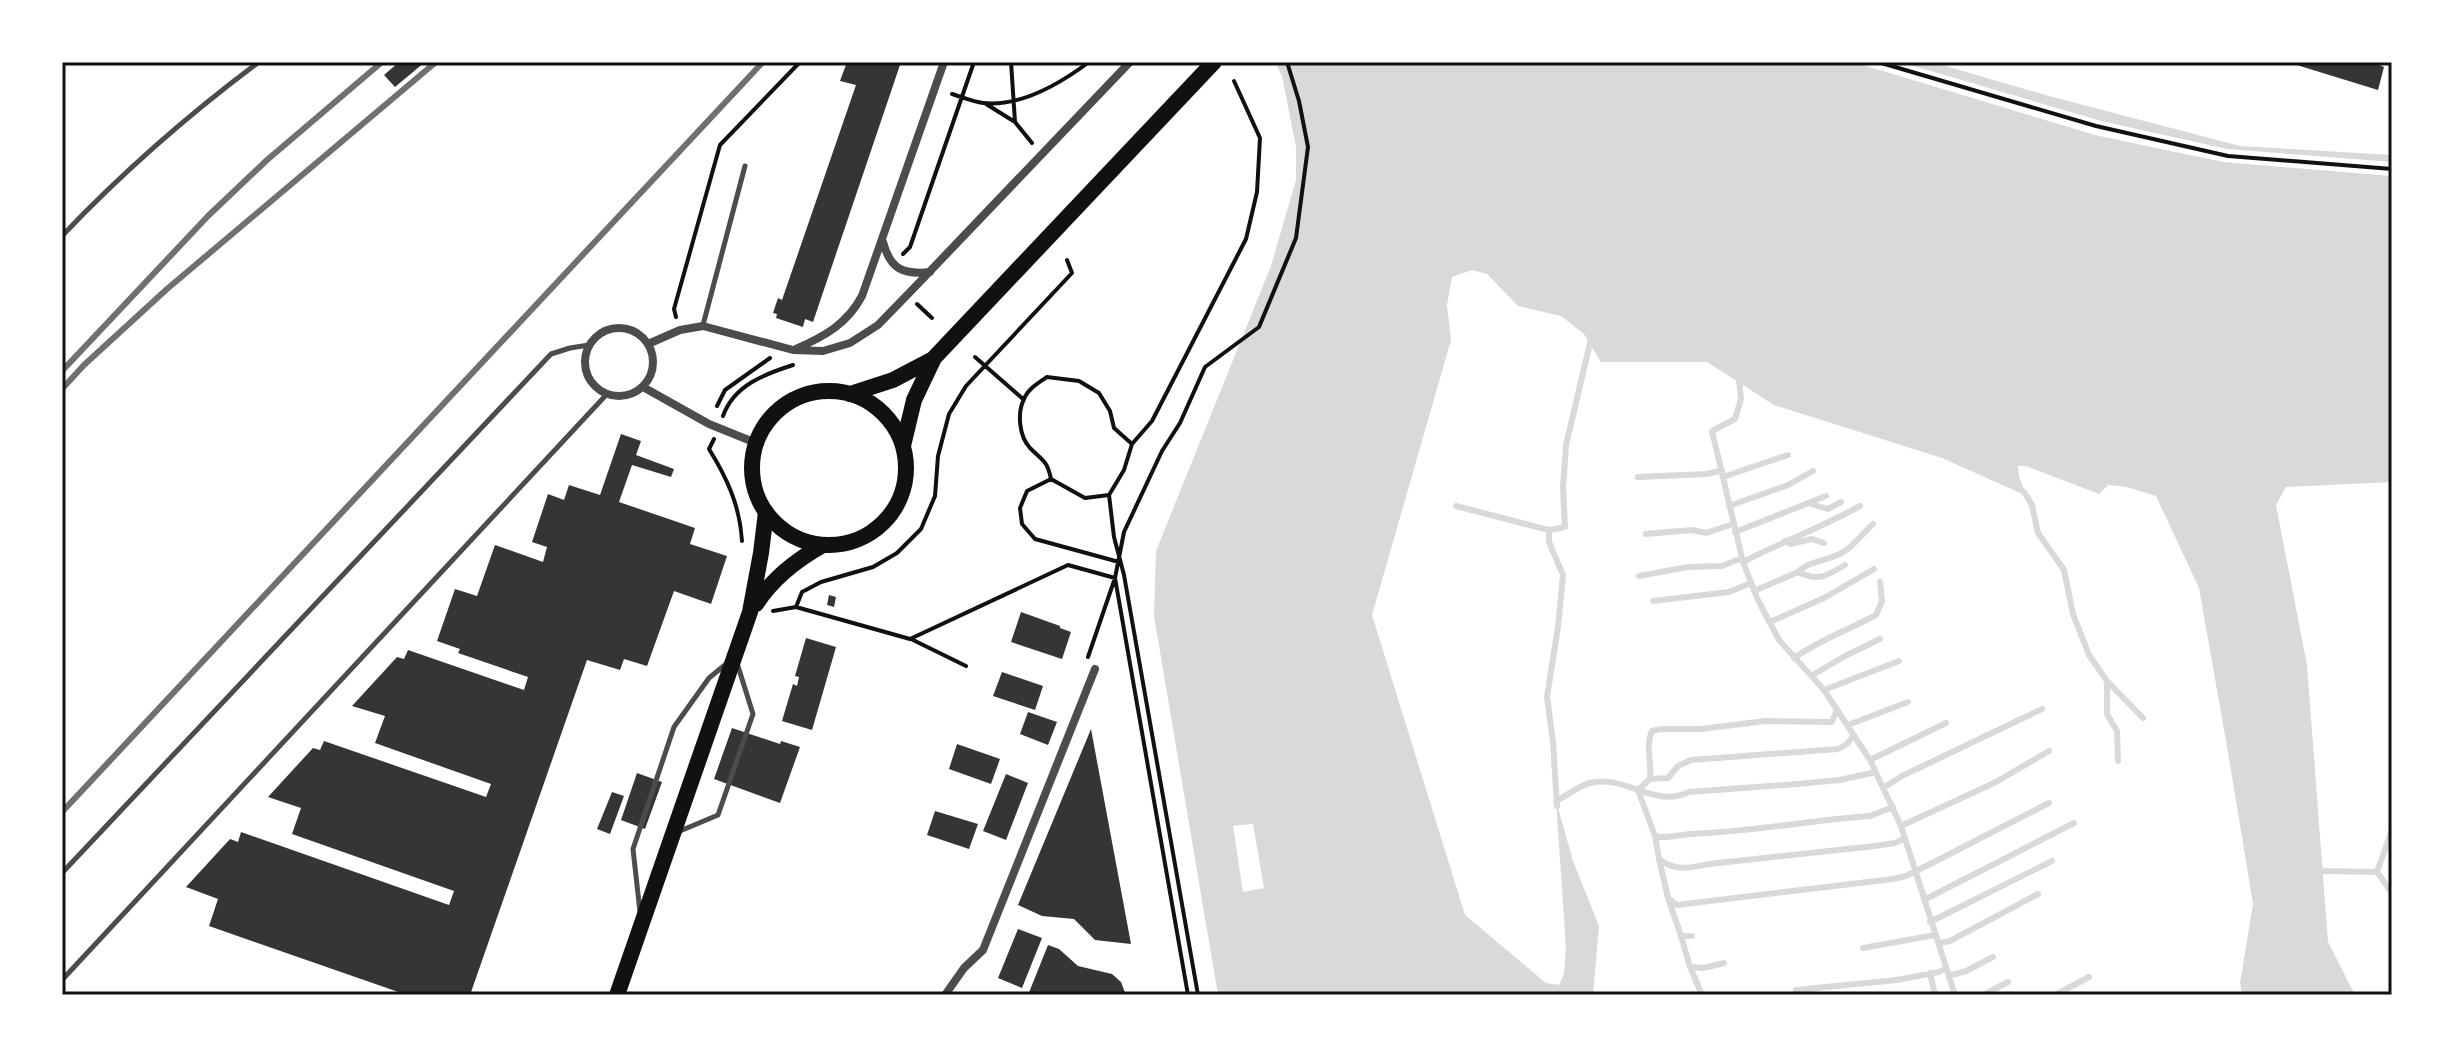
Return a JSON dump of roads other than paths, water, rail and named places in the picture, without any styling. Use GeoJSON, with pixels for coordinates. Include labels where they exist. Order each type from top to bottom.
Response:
{"type":"FeatureCollection","features":[{"type":"Feature","properties":{"kind":"main road"},"geometry":{"type":"LineString","coordinates":[[903,446],[914,400],[934,358],[1214,62]]}},
{"type":"Feature","properties":{"kind":"main road"},"geometry":{"type":"LineString","coordinates":[[850,394],[893,380],[934,358]]}},
{"type":"Feature","properties":{"kind":"main road"},"geometry":{"type":"LineString","coordinates":[[831,390],[850,394],[868,401],[884,413],[896,429],[903,446],[905,483],[889,517],[875,530],[841,544],[823,545],[806,541],[777,525],[757,496],[752,479],[756,443],[764,425],[777,410],[793,399],[831,390]]}},
{"type":"Feature","properties":{"kind":"main road"},"geometry":{"type":"LineString","coordinates":[[617,995],[750,612],[766,512]]}},
{"type":"Feature","properties":{"kind":"main road"},"geometry":{"type":"LineString","coordinates":[[750,612],[782,573],[823,545]]}},
{"type":"Feature","properties":{"kind":"street"},"geometry":{"type":"LineString","coordinates":[[793,350],[828,334],[854,310],[862,296],[944,62]]}},
{"type":"Feature","properties":{"kind":"street"},"geometry":{"type":"LineString","coordinates":[[648,344],[680,330],[703,326],[793,350],[823,351],[850,343],[878,325],[1130,62]]}},
{"type":"Feature","properties":{"kind":"street"},"geometry":{"type":"LineString","coordinates":[[882,241],[886,256],[894,265],[909,273],[930,272]]}},
{"type":"Feature","properties":{"kind":"street"},"geometry":{"type":"LineString","coordinates":[[618,328],[640,335],[648,344],[653,355],[653,367],[643,387],[626,396],[607,394],[597,389],[585,368],[585,357],[589,345],[597,337],[607,330],[618,328]]}},
{"type":"Feature","properties":{"kind":"street"},"geometry":{"type":"LineString","coordinates":[[643,387],[718,428],[756,443]]}},
{"type":"Feature","properties":{"kind":"street"},"geometry":{"type":"LineString","coordinates":[[945,995],[964,968],[983,950],[1095,669]]}},
{"type":"Feature","properties":{"kind":"lane"},"geometry":{"type":"LineString","coordinates":[[62,236],[151,148],[204,102],[259,62]]}},
{"type":"Feature","properties":{"kind":"lane"},"geometry":{"type":"LineString","coordinates":[[703,326],[745,166]]}},
{"type":"Feature","properties":{"kind":"lane"},"geometry":{"type":"LineString","coordinates":[[62,873],[551,354],[589,345]]}},
{"type":"Feature","properties":{"kind":"lane"},"geometry":{"type":"LineString","coordinates":[[62,980],[607,394]]}},
{"type":"Feature","properties":{"kind":"lane"},"geometry":{"type":"LineString","coordinates":[[641,925],[633,849],[674,727],[709,678],[735,657],[753,714],[718,815],[673,834]]}},
{"type":"Feature","properties":{"kind":"waterway"},"geometry":{"type":"LineString","coordinates":[[1557,806],[1547,697],[1563,575],[1549,542],[1549,530],[1565,527],[1563,487],[1566,445],[1591,339]]}},
{"type":"Feature","properties":{"kind":"waterway"},"geometry":{"type":"LineString","coordinates":[[1739,379],[1741,399],[1735,419],[1712,431],[1743,562],[1779,640],[1824,690],[1870,760],[1901,826],[1955,995]]}},
{"type":"Feature","properties":{"kind":"waterway"},"geometry":{"type":"LineString","coordinates":[[1723,477],[1788,455]]}},
{"type":"Feature","properties":{"kind":"waterway"},"geometry":{"type":"LineString","coordinates":[[1638,477],[1707,474],[1722,470]]}},
{"type":"Feature","properties":{"kind":"waterway"},"geometry":{"type":"LineString","coordinates":[[1729,506],[1788,485],[1813,471]]}},
{"type":"Feature","properties":{"kind":"waterway"},"geometry":{"type":"LineString","coordinates":[[2024,492],[2032,505],[2038,533],[2064,570],[2073,614],[2089,655],[2107,681],[2107,714],[2117,731],[2118,761]]}},
{"type":"Feature","properties":{"kind":"waterway"},"geometry":{"type":"LineString","coordinates":[[1735,532],[1826,496]]}},
{"type":"Feature","properties":{"kind":"waterway"},"geometry":{"type":"LineString","coordinates":[[1808,503],[1828,509],[1841,502]]}},
{"type":"Feature","properties":{"kind":"waterway"},"geometry":{"type":"LineString","coordinates":[[1456,506],[1549,530]]}},
{"type":"Feature","properties":{"kind":"waterway"},"geometry":{"type":"LineString","coordinates":[[1743,562],[1860,506]]}},
{"type":"Feature","properties":{"kind":"waterway"},"geometry":{"type":"LineString","coordinates":[[1646,534],[1692,530],[1706,533],[1733,524]]}},
{"type":"Feature","properties":{"kind":"waterway"},"geometry":{"type":"LineString","coordinates":[[1798,572],[1845,551],[1873,524]]}},
{"type":"Feature","properties":{"kind":"waterway"},"geometry":{"type":"LineString","coordinates":[[1785,541],[1790,544],[1812,539],[1824,543]]}},
{"type":"Feature","properties":{"kind":"waterway"},"geometry":{"type":"LineString","coordinates":[[1639,576],[1688,567],[1722,566],[1742,558]]}},
{"type":"Feature","properties":{"kind":"waterway"},"geometry":{"type":"LineString","coordinates":[[1754,591],[1798,572],[1812,577],[1822,576],[1845,565]]}},
{"type":"Feature","properties":{"kind":"waterway"},"geometry":{"type":"LineString","coordinates":[[1770,622],[1824,598],[1874,569]]}},
{"type":"Feature","properties":{"kind":"waterway"},"geometry":{"type":"LineString","coordinates":[[1794,658],[1876,615],[1882,601],[1880,582]]}},
{"type":"Feature","properties":{"kind":"waterway"},"geometry":{"type":"LineString","coordinates":[[1653,601],[1729,592],[1751,583]]}},
{"type":"Feature","properties":{"kind":"waterway"},"geometry":{"type":"LineString","coordinates":[[1811,676],[1880,639]]}},
{"type":"Feature","properties":{"kind":"waterway"},"geometry":{"type":"LineString","coordinates":[[1824,690],[1899,661]]}},
{"type":"Feature","properties":{"kind":"waterway"},"geometry":{"type":"LineString","coordinates":[[2107,681],[2143,718]]}},
{"type":"Feature","properties":{"kind":"waterway"},"geometry":{"type":"LineString","coordinates":[[1848,725],[1908,702]]}},
{"type":"Feature","properties":{"kind":"waterway"},"geometry":{"type":"LineString","coordinates":[[1638,790],[1650,779],[1649,742],[1652,731],[1765,721],[1832,722],[1837,709]]}},
{"type":"Feature","properties":{"kind":"waterway"},"geometry":{"type":"LineString","coordinates":[[1883,788],[2042,709]]}},
{"type":"Feature","properties":{"kind":"waterway"},"geometry":{"type":"LineString","coordinates":[[1870,760],[1946,723]]}},
{"type":"Feature","properties":{"kind":"waterway"},"geometry":{"type":"LineString","coordinates":[[1650,779],[1668,778],[1678,766],[1691,760],[1838,749],[1854,735]]}},
{"type":"Feature","properties":{"kind":"waterway"},"geometry":{"type":"LineString","coordinates":[[1901,826],[1996,782],[2049,751]]}},
{"type":"Feature","properties":{"kind":"waterway"},"geometry":{"type":"LineString","coordinates":[[1556,801],[1590,783],[1616,783],[1651,794],[1676,796],[1689,792],[1840,780],[1876,772]]}},
{"type":"Feature","properties":{"kind":"waterway"},"geometry":{"type":"LineString","coordinates":[[1638,790],[1655,836],[1659,837],[1870,816],[1893,807]]}},
{"type":"Feature","properties":{"kind":"waterway"},"geometry":{"type":"LineString","coordinates":[[1659,859],[1668,898],[1677,905],[1893,879],[1906,876],[2049,803]]}},
{"type":"Feature","properties":{"kind":"waterway"},"geometry":{"type":"LineString","coordinates":[[1924,900],[2074,823]]}},
{"type":"Feature","properties":{"kind":"waterway"},"geometry":{"type":"LineString","coordinates":[[2377,872],[2392,830]]}},
{"type":"Feature","properties":{"kind":"waterway"},"geometry":{"type":"LineString","coordinates":[[1655,836],[1659,859],[1683,868],[1875,846],[1905,838]]}},
{"type":"Feature","properties":{"kind":"waterway"},"geometry":{"type":"LineString","coordinates":[[1930,922],[2052,861]]}},
{"type":"Feature","properties":{"kind":"waterway"},"geometry":{"type":"LineString","coordinates":[[2315,869],[2377,872],[2392,893]]}},
{"type":"Feature","properties":{"kind":"waterway"},"geometry":{"type":"LineString","coordinates":[[1939,943],[1950,941],[2038,894]]}},
{"type":"Feature","properties":{"kind":"waterway"},"geometry":{"type":"LineString","coordinates":[[1668,898],[1681,936],[1692,936]]}},
{"type":"Feature","properties":{"kind":"waterway"},"geometry":{"type":"LineString","coordinates":[[1863,948],[1935,935]]}},
{"type":"Feature","properties":{"kind":"waterway"},"geometry":{"type":"LineString","coordinates":[[1681,936],[1690,967],[1703,968],[1724,963]]}},
{"type":"Feature","properties":{"kind":"waterway"},"geometry":{"type":"LineString","coordinates":[[1949,976],[1993,957]]}},
{"type":"Feature","properties":{"kind":"waterway"},"geometry":{"type":"LineString","coordinates":[[1690,967],[1702,995]]}},
{"type":"Feature","properties":{"kind":"waterway"},"geometry":{"type":"LineString","coordinates":[[1796,990],[1897,980],[1946,968]]}},
{"type":"Feature","properties":{"kind":"waterway"},"geometry":{"type":"LineString","coordinates":[[1930,973],[1935,995]]}},
{"type":"Feature","properties":{"kind":"waterway"},"geometry":{"type":"LineString","coordinates":[[2055,995],[2089,977]]}},
{"type":"Feature","properties":{"kind":"waterway"},"geometry":{"type":"LineString","coordinates":[[1983,995],[2008,982]]}},
{"type":"Feature","properties":{"kind":"railway"},"geometry":{"type":"LineString","coordinates":[[62,371],[208,216],[267,160],[382,62]]}},
{"type":"Feature","properties":{"kind":"railway"},"geometry":{"type":"LineString","coordinates":[[62,389],[167,289],[436,62]]}},
{"type":"Feature","properties":{"kind":"railway"},"geometry":{"type":"LineString","coordinates":[[62,812],[763,62]]}}]}
